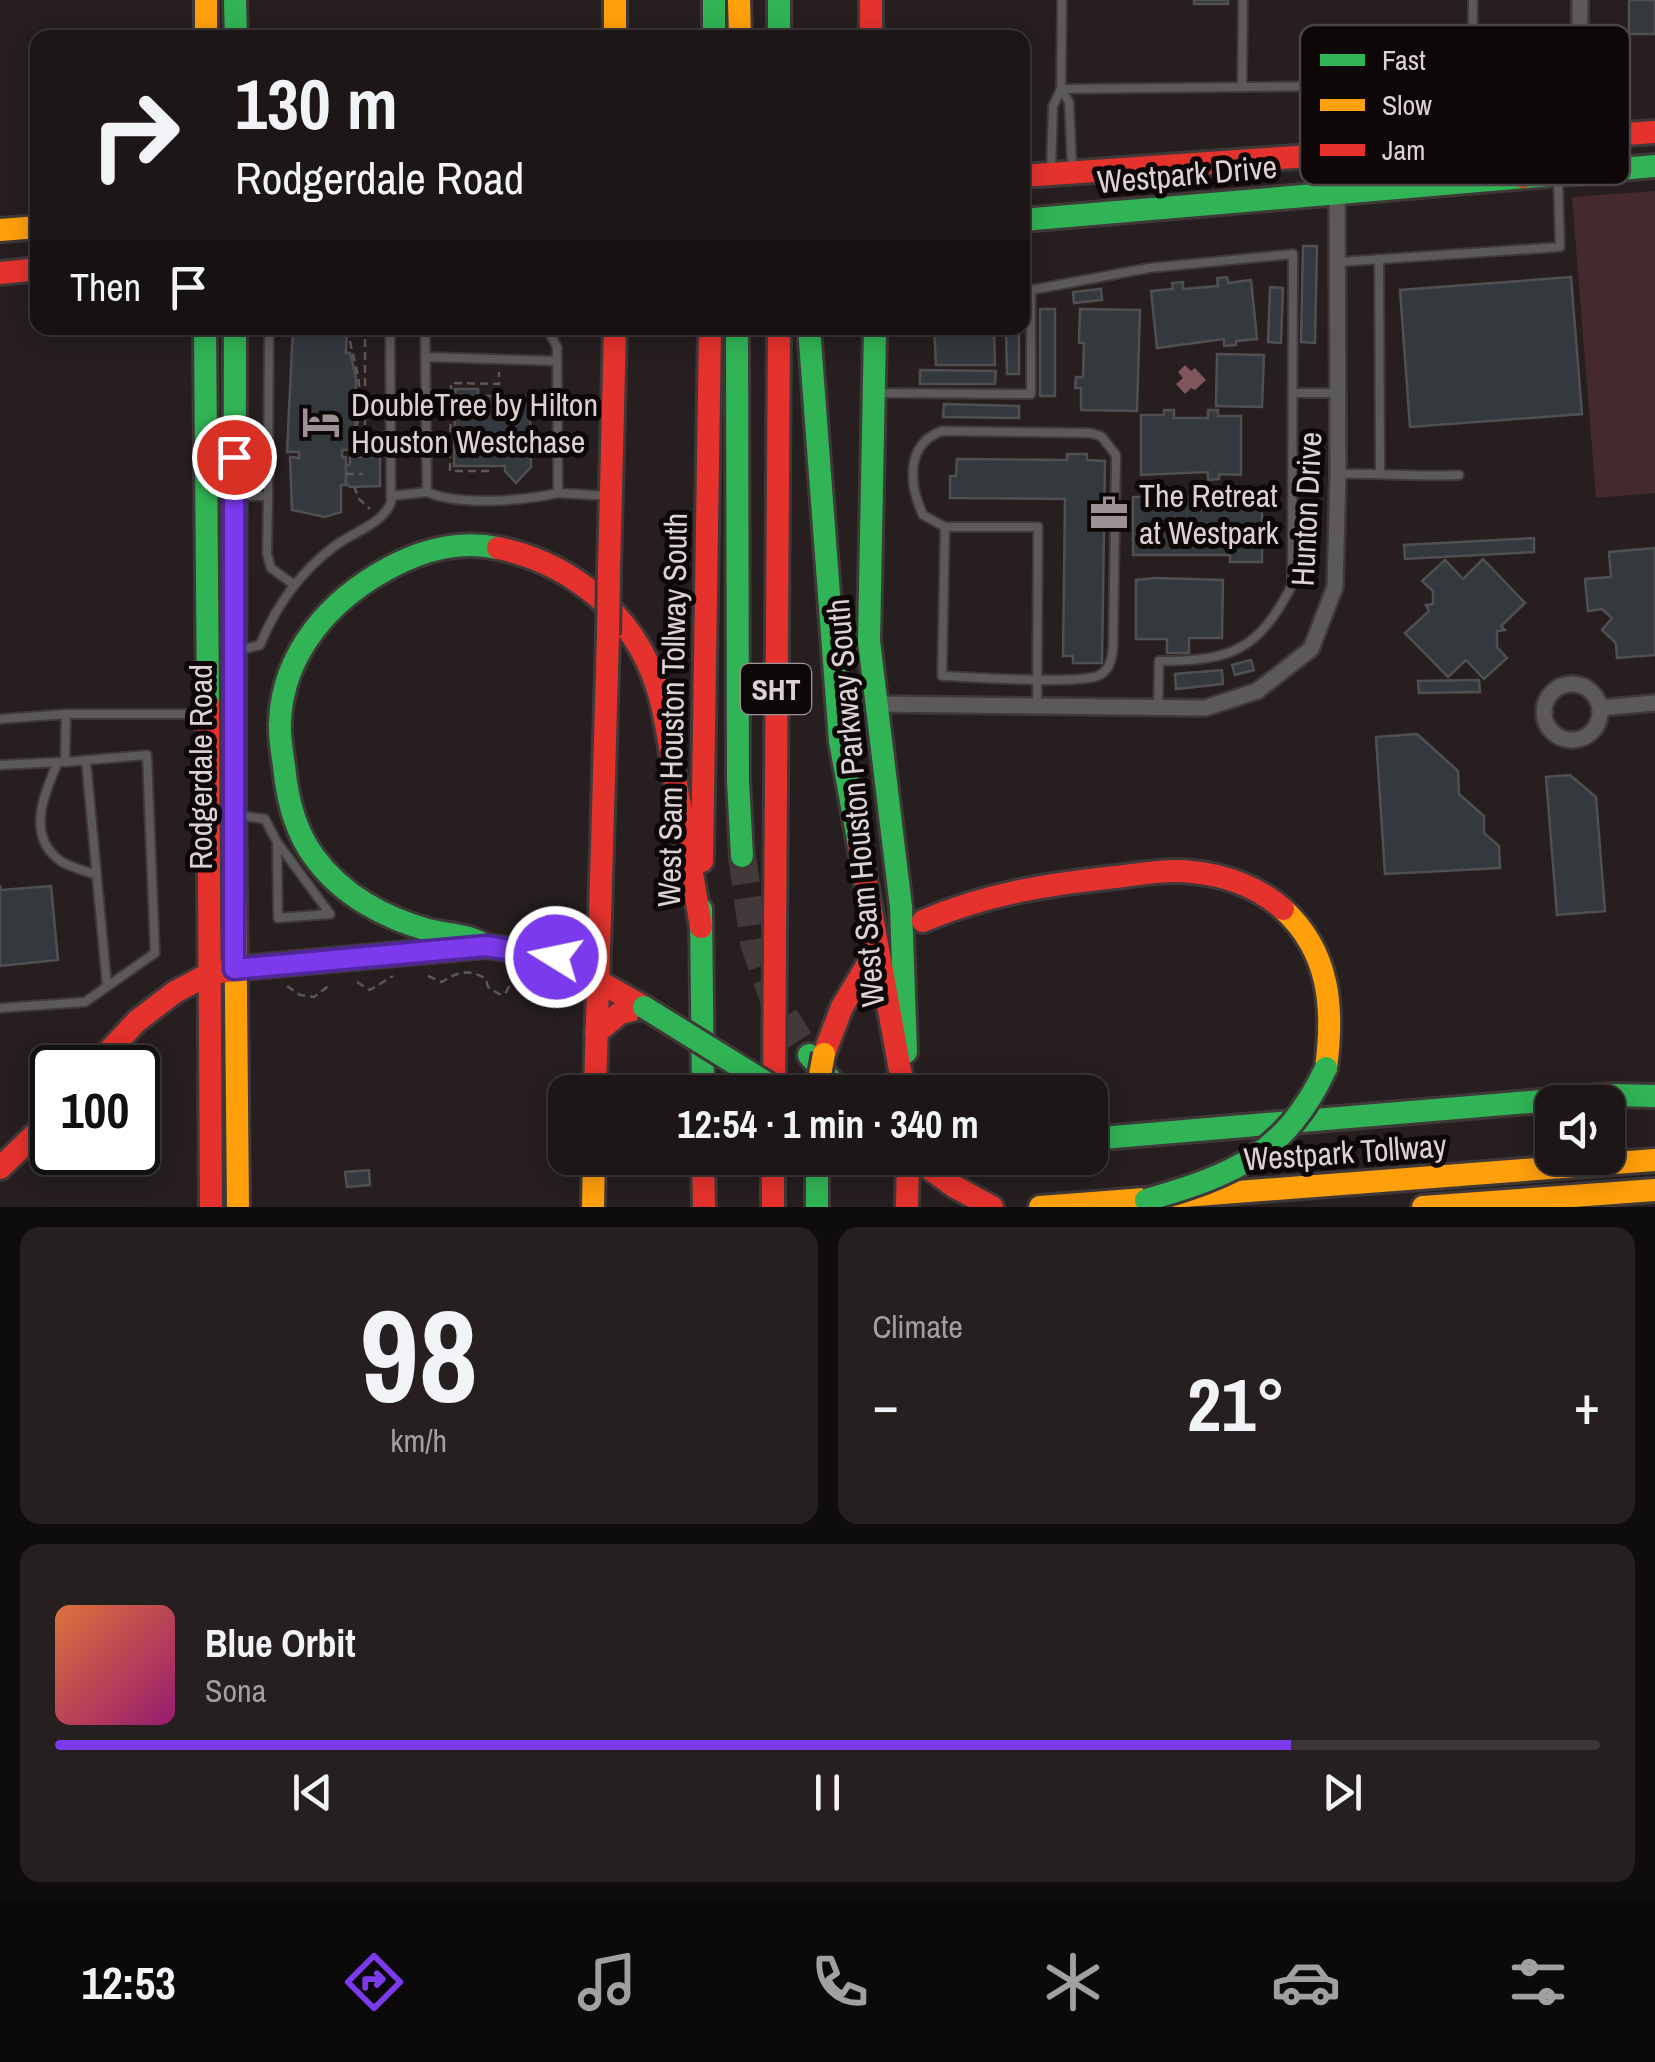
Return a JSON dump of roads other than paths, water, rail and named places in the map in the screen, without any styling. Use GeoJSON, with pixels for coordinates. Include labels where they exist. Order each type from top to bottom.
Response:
{"type":"FeatureCollection","features":[{"type":"Feature","properties":{"kind":"main road"},"geometry":{"type":"LineString","coordinates":[[206,0],[206,30]]}},
{"type":"Feature","properties":{"kind":"main road"},"geometry":{"type":"LineString","coordinates":[[235,0],[236,30]]}},
{"type":"Feature","properties":{"kind":"main road"},"geometry":{"type":"LineString","coordinates":[[615,0],[615,30]]}},
{"type":"Feature","properties":{"kind":"main road"},"geometry":{"type":"LineString","coordinates":[[714,0],[714,30]]}},
{"type":"Feature","properties":{"kind":"main road"},"geometry":{"type":"LineString","coordinates":[[740,0],[740,30]]}},
{"type":"Feature","properties":{"kind":"main road"},"geometry":{"type":"LineString","coordinates":[[778,0],[779,30]]}},
{"type":"Feature","properties":{"kind":"main road"},"geometry":{"type":"LineString","coordinates":[[871,0],[871,30]]}},
{"type":"Feature","properties":{"kind":"main road","name":"Westpark Drive"},"geometry":{"type":"LineString","coordinates":[[1630,133],[1655,132]]}},
{"type":"Feature","properties":{"kind":"main road","name":"Westpark Drive"},"geometry":{"type":"LineString","coordinates":[[1030,176],[1300,158]]}},
{"type":"Feature","properties":{"kind":"main road","name":"Westpark Drive"},"geometry":{"type":"LineString","coordinates":[[1030,219],[1435,185]]}},
{"type":"Feature","properties":{"kind":"main road"},"geometry":{"type":"LineString","coordinates":[[0,230],[30,228]]}},
{"type":"Feature","properties":{"kind":"main road"},"geometry":{"type":"LineString","coordinates":[[0,272],[30,270]]}},
{"type":"Feature","properties":{"kind":"main road","name":"Rodgerdale Road"},"geometry":{"type":"LineString","coordinates":[[205,335],[211,1207]]}},
{"type":"Feature","properties":{"kind":"main road","name":"Rodgerdale Road"},"geometry":{"type":"LineString","coordinates":[[235,335],[232,651],[238,1207]]}},
{"type":"Feature","properties":{"kind":"main road"},"geometry":{"type":"LineString","coordinates":[[595,1075],[615,335]]}},
{"type":"Feature","properties":{"kind":"main road","name":"West Sam Houston Tollway South"},"geometry":{"type":"LineString","coordinates":[[703,1075],[701,927],[710,335]]}},
{"type":"Feature","properties":{"kind":"main road"},"geometry":{"type":"LineString","coordinates":[[737,335],[738,781],[742,856]]}},
{"type":"Feature","properties":{"kind":"main road","name":"SHT"},"geometry":{"type":"LineString","coordinates":[[777,1075],[778,335]]}},
{"type":"Feature","properties":{"kind":"main road"},"geometry":{"type":"LineString","coordinates":[[810,335],[840,741],[903,1075]]}},
{"type":"Feature","properties":{"kind":"main road","name":"West Sam Houston Parkway South"},"geometry":{"type":"LineString","coordinates":[[875,335],[869,641],[901,908],[906,1075]]}},
{"type":"Feature","properties":{"kind":"main road"},"geometry":{"type":"LineString","coordinates":[[486,946],[473,936],[431,931],[369,906],[319,864],[302,838],[286,787],[280,717],[293,664],[321,617],[354,586],[421,552],[458,546],[501,548],[541,560],[580,580],[617,612],[648,661],[666,722],[701,927]]}},
{"type":"Feature","properties":{"kind":"main road"},"geometry":{"type":"LineString","coordinates":[[206,714],[233,715]]}},
{"type":"Feature","properties":{"kind":"main road"},"geometry":{"type":"LineString","coordinates":[[923,920],[956,904],[991,894],[1193,870],[1221,875],[1262,894],[1297,923],[1320,958],[1330,1000],[1326,1068],[1319,1086],[1292,1127],[1250,1162],[1208,1183],[1146,1200]]}},
{"type":"Feature","properties":{"kind":"main road"},"geometry":{"type":"LineString","coordinates":[[115,1045],[137,1021],[209,974],[486,946],[556,957],[596,987],[635,1004],[750,1075]]}},
{"type":"Feature","properties":{"kind":"main road"},"geometry":{"type":"LineString","coordinates":[[817,1075],[816,1054],[847,993],[868,964]]}},
{"type":"Feature","properties":{"kind":"main road"},"geometry":{"type":"LineString","coordinates":[[596,1034],[635,1004]]}},
{"type":"Feature","properties":{"kind":"main road"},"geometry":{"type":"LineString","coordinates":[[816,1054],[830,1075]]}},
{"type":"Feature","properties":{"kind":"main road"},"geometry":{"type":"LineString","coordinates":[[1108,1137],[1612,1094],[1655,1096]]}},
{"type":"Feature","properties":{"kind":"main road"},"geometry":{"type":"LineString","coordinates":[[0,1168],[30,1141]]}},
{"type":"Feature","properties":{"kind":"main road","name":"Westpark Tollway"},"geometry":{"type":"LineString","coordinates":[[1040,1207],[1655,1160]]}},
{"type":"Feature","properties":{"kind":"main road"},"geometry":{"type":"LineString","coordinates":[[593,1207],[594,1175]]}},
{"type":"Feature","properties":{"kind":"main road"},"geometry":{"type":"LineString","coordinates":[[704,1175],[704,1207]]}},
{"type":"Feature","properties":{"kind":"main road"},"geometry":{"type":"LineString","coordinates":[[772,1207],[773,1175]]}},
{"type":"Feature","properties":{"kind":"main road"},"geometry":{"type":"LineString","coordinates":[[817,1175],[817,1207]]}},
{"type":"Feature","properties":{"kind":"main road"},"geometry":{"type":"LineString","coordinates":[[908,1207],[909,1175]]}},
{"type":"Feature","properties":{"kind":"main road"},"geometry":{"type":"LineString","coordinates":[[935,1175],[992,1207]]}},
{"type":"Feature","properties":{"kind":"main road","name":"Westpark Tollway"},"geometry":{"type":"LineString","coordinates":[[1423,1207],[1655,1190]]}},
{"type":"Feature","properties":{"kind":"street"},"geometry":{"type":"LineString","coordinates":[[1580,0],[1580,25]]}},
{"type":"Feature","properties":{"kind":"street","name":"Hunton Drive"},"geometry":{"type":"LineString","coordinates":[[876,704],[1206,708],[1256,692],[1311,650],[1335,586],[1337,185]]}},
{"type":"Feature","properties":{"kind":"street"},"geometry":{"type":"LineString","coordinates":[[1600,708],[1655,703]]}},
{"type":"Feature","properties":{"kind":"lane"},"geometry":{"type":"LineString","coordinates":[[1061,174],[1053,106],[1061,89],[1062,0]]}},
{"type":"Feature","properties":{"kind":"lane"},"geometry":{"type":"LineString","coordinates":[[1242,0],[1242,87]]}},
{"type":"Feature","properties":{"kind":"lane"},"geometry":{"type":"LineString","coordinates":[[1473,0],[1473,25]]}},
{"type":"Feature","properties":{"kind":"lane"},"geometry":{"type":"LineString","coordinates":[[1061,89],[1300,86]]}},
{"type":"Feature","properties":{"kind":"lane"},"geometry":{"type":"LineString","coordinates":[[1061,89],[1069,102],[1061,174]]}},
{"type":"Feature","properties":{"kind":"lane"},"geometry":{"type":"LineString","coordinates":[[1338,262],[1560,246],[1558,185]]}},
{"type":"Feature","properties":{"kind":"lane"},"geometry":{"type":"LineString","coordinates":[[872,393],[1031,394],[1031,290],[1150,268],[1292,254],[1292,585],[1278,612],[1249,643],[1204,661],[1159,661],[1158,708]]}},
{"type":"Feature","properties":{"kind":"lane"},"geometry":{"type":"LineString","coordinates":[[1379,259],[1380,472]]}},
{"type":"Feature","properties":{"kind":"lane"},"geometry":{"type":"LineString","coordinates":[[269,335],[267,554],[271,568],[293,584]]}},
{"type":"Feature","properties":{"kind":"lane"},"geometry":{"type":"LineString","coordinates":[[232,651],[260,644],[293,584],[336,545],[383,517],[391,496],[390,335]]}},
{"type":"Feature","properties":{"kind":"lane"},"geometry":{"type":"LineString","coordinates":[[425,335],[426,492]]}},
{"type":"Feature","properties":{"kind":"lane"},"geometry":{"type":"LineString","coordinates":[[551,335],[557,347],[558,493]]}},
{"type":"Feature","properties":{"kind":"lane"},"geometry":{"type":"LineString","coordinates":[[425,357],[557,360]]}},
{"type":"Feature","properties":{"kind":"lane"},"geometry":{"type":"LineString","coordinates":[[1293,393],[1338,394]]}},
{"type":"Feature","properties":{"kind":"lane"},"geometry":{"type":"LineString","coordinates":[[945,527],[942,676],[1037,678],[1099,676],[1112,660],[1116,455],[1102,436],[1090,432],[942,430],[929,435],[920,446],[911,482],[923,515],[945,527],[1038,527],[1037,678],[1036,707]]}},
{"type":"Feature","properties":{"kind":"lane"},"geometry":{"type":"LineString","coordinates":[[1338,474],[1380,472],[1412,478],[1459,475]]}},
{"type":"Feature","properties":{"kind":"lane"},"geometry":{"type":"LineString","coordinates":[[391,496],[426,492],[442,498],[530,499],[558,493],[610,496]]}},
{"type":"Feature","properties":{"kind":"lane"},"geometry":{"type":"LineString","coordinates":[[234,496],[268,496]]}},
{"type":"Feature","properties":{"kind":"lane"},"geometry":{"type":"LineString","coordinates":[[0,719],[66,714],[206,714]]}},
{"type":"Feature","properties":{"kind":"lane"},"geometry":{"type":"LineString","coordinates":[[66,714],[62,762],[41,800],[41,825],[46,843],[58,860],[96,875]]}},
{"type":"Feature","properties":{"kind":"lane"},"geometry":{"type":"LineString","coordinates":[[0,765],[146,755],[154,952],[85,1002],[0,1008]]}},
{"type":"Feature","properties":{"kind":"lane"},"geometry":{"type":"LineString","coordinates":[[86,760],[107,986]]}},
{"type":"Feature","properties":{"kind":"lane"},"geometry":{"type":"LineString","coordinates":[[233,815],[265,819],[277,842],[330,914],[278,918],[277,842]]}},
{"type":"Feature","properties":{"kind":"tunnel"},"geometry":{"type":"LineString","coordinates":[[742,856],[754,943],[774,1000],[808,1054]]}},
{"type":"Feature","properties":{"kind":"place","name":"DoubleTree by Hilton Houston Westchase"},"geometry":{"type":"Point","coordinates":[321,422]}},
{"type":"Feature","properties":{"kind":"place","name":"The Retreat at Westpark"},"geometry":{"type":"Point","coordinates":[1109,513]}}]}
